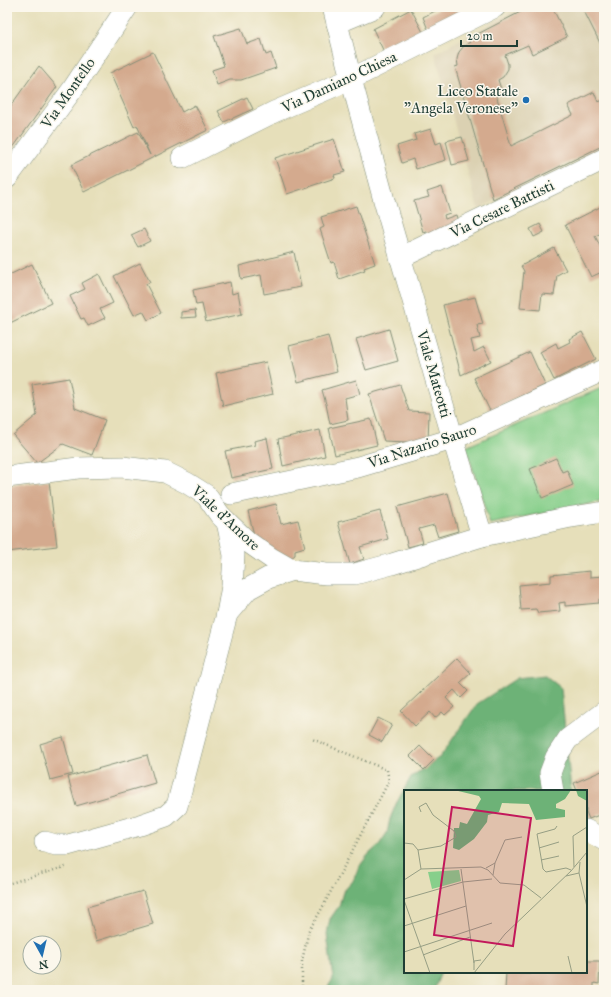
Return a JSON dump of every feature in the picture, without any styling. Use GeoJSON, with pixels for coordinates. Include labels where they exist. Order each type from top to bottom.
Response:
{"type":"FeatureCollection","features":[{"type":"Feature","properties":{"kind":"street","name":"Via Montello"},"geometry":{"type":"LineString","coordinates":[[7,178],[72,90],[127,7]]}},
{"type":"Feature","properties":{"kind":"street"},"geometry":{"type":"LineString","coordinates":[[335,15],[375,7]]}},
{"type":"Feature","properties":{"kind":"street","name":"Via Damiano Chiesa"},"geometry":{"type":"LineString","coordinates":[[182,158],[274,112],[351,79],[496,7]]}},
{"type":"Feature","properties":{"kind":"street","name":"Viale Mateotti"},"geometry":{"type":"LineString","coordinates":[[335,15],[400,258],[482,536]]}},
{"type":"Feature","properties":{"kind":"street","name":"Via Cesare Battisti"},"geometry":{"type":"LineString","coordinates":[[400,258],[604,159]]}},
{"type":"Feature","properties":{"kind":"street","name":"Via Nazario Sauro"},"geometry":{"type":"LineString","coordinates":[[231,494],[358,467],[453,439],[604,370]]}},
{"type":"Feature","properties":{"kind":"street","name":"Viale d'Amore"},"geometry":{"type":"LineString","coordinates":[[7,478],[78,468],[122,467],[165,472],[187,482],[206,495],[220,515],[227,522],[248,542],[271,558],[292,570],[326,574],[355,574],[482,536],[566,518],[604,512]]}},
{"type":"Feature","properties":{"kind":"street"},"geometry":{"type":"LineString","coordinates":[[45,842],[56,845],[68,845],[140,825],[166,816],[177,806],[227,614],[232,586],[234,555],[227,522]]}},
{"type":"Feature","properties":{"kind":"street"},"geometry":{"type":"LineString","coordinates":[[227,614],[248,589],[268,578],[292,570]]}},
{"type":"Feature","properties":{"kind":"street"},"geometry":{"type":"LineString","coordinates":[[553,790],[550,774],[556,757],[568,739],[604,712]]}},
{"type":"Feature","properties":{"kind":"street"},"geometry":{"type":"LineString","coordinates":[[587,831],[604,840]]}},
{"type":"Feature","properties":{"kind":"path"},"geometry":{"type":"LineString","coordinates":[[302,990],[302,961],[309,930],[389,781],[387,770],[312,739]]}},
{"type":"Feature","properties":{"kind":"shaded area","name":"Liceo Statale \"Angela Veronese\""},"geometry":{"type":"Polygon","coordinates":[[[521,7],[604,7],[604,147],[478,209],[435,53],[521,7]]]}},
{"type":"Feature","properties":{"kind":"green space"},"geometry":{"type":"Polygon","coordinates":[[[604,387],[604,501],[490,524],[466,447],[604,387]]]}},
{"type":"Feature","properties":{"kind":"green space"},"geometry":{"type":"Polygon","coordinates":[[[545,675],[561,688],[571,790],[404,790],[404,973],[441,973],[434,990],[326,990],[333,979],[327,934],[330,919],[339,906],[343,892],[353,881],[359,867],[368,855],[379,845],[387,833],[390,819],[396,804],[411,777],[440,757],[477,704],[517,678],[545,675]]]}},
{"type":"Feature","properties":{"kind":"building"},"geometry":{"type":"Polygon","coordinates":[[[443,7],[479,7],[429,32],[423,17],[443,7]]]}},
{"type":"Feature","properties":{"kind":"building"},"geometry":{"type":"Polygon","coordinates":[[[530,7],[552,7],[567,37],[532,54],[528,45],[505,55],[508,69],[503,77],[498,80],[501,89],[495,91],[511,146],[573,115],[568,105],[594,92],[598,102],[604,100],[604,145],[493,199],[455,67],[458,66],[457,59],[459,52],[470,42],[468,39],[530,7]]]}},
{"type":"Feature","properties":{"kind":"building"},"geometry":{"type":"Polygon","coordinates":[[[582,7],[604,7],[604,51],[582,7]]]}},
{"type":"Feature","properties":{"kind":"building"},"geometry":{"type":"Polygon","coordinates":[[[411,9],[424,34],[385,54],[373,29],[411,9]]]}},
{"type":"Feature","properties":{"kind":"building"},"geometry":{"type":"Polygon","coordinates":[[[241,28],[247,44],[261,39],[266,55],[271,53],[276,68],[241,80],[230,80],[217,85],[212,70],[224,66],[214,36],[241,28]]]}},
{"type":"Feature","properties":{"kind":"building"},"geometry":{"type":"Polygon","coordinates":[[[153,52],[182,112],[195,105],[208,130],[84,192],[71,165],[138,132],[150,155],[137,125],[134,127],[110,73],[153,52]]]}},
{"type":"Feature","properties":{"kind":"building"},"geometry":{"type":"Polygon","coordinates":[[[39,66],[57,87],[7,156],[7,111],[39,66]]]}},
{"type":"Feature","properties":{"kind":"building"},"geometry":{"type":"Polygon","coordinates":[[[247,97],[253,109],[224,122],[218,111],[247,97]]]}},
{"type":"Feature","properties":{"kind":"building"},"geometry":{"type":"Polygon","coordinates":[[[431,129],[436,144],[441,142],[446,160],[416,169],[413,159],[402,163],[397,146],[416,140],[414,134],[431,129]]]}},
{"type":"Feature","properties":{"kind":"building"},"geometry":{"type":"Polygon","coordinates":[[[462,137],[469,161],[452,165],[446,141],[462,137]]]}},
{"type":"Feature","properties":{"kind":"building"},"geometry":{"type":"Polygon","coordinates":[[[334,139],[345,172],[334,175],[335,178],[287,194],[275,158],[334,139]]]}},
{"type":"Feature","properties":{"kind":"building"},"geometry":{"type":"Polygon","coordinates":[[[442,187],[450,213],[444,215],[445,219],[456,215],[459,225],[429,240],[426,231],[423,232],[414,201],[429,197],[427,192],[442,187]]]}},
{"type":"Feature","properties":{"kind":"building"},"geometry":{"type":"Polygon","coordinates":[[[604,205],[604,232],[595,236],[604,254],[604,271],[591,277],[565,225],[604,205]]]}},
{"type":"Feature","properties":{"kind":"building"},"geometry":{"type":"Polygon","coordinates":[[[356,206],[375,264],[364,268],[365,270],[339,279],[334,262],[331,263],[320,229],[324,227],[321,217],[356,206]]]}},
{"type":"Feature","properties":{"kind":"building"},"geometry":{"type":"Polygon","coordinates":[[[540,224],[544,232],[534,237],[530,229],[540,224]]]}},
{"type":"Feature","properties":{"kind":"building"},"geometry":{"type":"Polygon","coordinates":[[[144,229],[150,241],[138,247],[131,235],[144,229]]]}},
{"type":"Feature","properties":{"kind":"building"},"geometry":{"type":"Polygon","coordinates":[[[554,248],[566,270],[557,275],[554,295],[542,294],[540,310],[520,308],[524,271],[521,266],[554,248]]]}},
{"type":"Feature","properties":{"kind":"building"},"geometry":{"type":"Polygon","coordinates":[[[294,252],[301,287],[264,294],[261,275],[241,279],[239,266],[294,252]]]}},
{"type":"Feature","properties":{"kind":"building"},"geometry":{"type":"Polygon","coordinates":[[[140,263],[150,282],[146,284],[161,313],[148,320],[143,311],[134,315],[114,276],[140,263]]]}},
{"type":"Feature","properties":{"kind":"building"},"geometry":{"type":"Polygon","coordinates":[[[32,264],[51,303],[10,323],[7,316],[7,276],[32,264]]]}},
{"type":"Feature","properties":{"kind":"building"},"geometry":{"type":"Polygon","coordinates":[[[99,274],[113,303],[100,309],[105,318],[88,326],[84,318],[81,319],[70,296],[85,289],[82,283],[99,274]]]}},
{"type":"Feature","properties":{"kind":"building"},"geometry":{"type":"Polygon","coordinates":[[[230,282],[232,294],[238,292],[242,314],[206,322],[202,304],[196,305],[193,290],[230,282]]]}},
{"type":"Feature","properties":{"kind":"building"},"geometry":{"type":"Polygon","coordinates":[[[475,297],[483,324],[477,325],[480,338],[471,340],[474,352],[484,347],[491,361],[461,375],[443,305],[475,297]]]}},
{"type":"Feature","properties":{"kind":"building"},"geometry":{"type":"Polygon","coordinates":[[[195,310],[196,317],[181,318],[181,312],[195,310]]]}},
{"type":"Feature","properties":{"kind":"building"},"geometry":{"type":"Polygon","coordinates":[[[389,329],[398,361],[366,370],[356,339],[389,329]]]}},
{"type":"Feature","properties":{"kind":"building"},"geometry":{"type":"Polygon","coordinates":[[[582,332],[596,359],[554,380],[540,352],[556,343],[558,348],[570,342],[569,339],[582,332]]]}},
{"type":"Feature","properties":{"kind":"building"},"geometry":{"type":"Polygon","coordinates":[[[328,336],[337,372],[298,382],[289,346],[328,336]]]}},
{"type":"Feature","properties":{"kind":"building"},"geometry":{"type":"Polygon","coordinates":[[[530,352],[545,385],[490,411],[474,378],[530,352]]]}},
{"type":"Feature","properties":{"kind":"building"},"geometry":{"type":"Polygon","coordinates":[[[266,362],[273,394],[223,406],[216,373],[266,362]]]}},
{"type":"Feature","properties":{"kind":"building"},"geometry":{"type":"Polygon","coordinates":[[[69,378],[75,408],[105,420],[92,455],[63,444],[37,463],[13,435],[37,415],[32,384],[69,378]]]}},
{"type":"Feature","properties":{"kind":"building"},"geometry":{"type":"Polygon","coordinates":[[[356,380],[360,394],[345,398],[348,420],[330,424],[322,390],[356,380]]]}},
{"type":"Feature","properties":{"kind":"building"},"geometry":{"type":"Polygon","coordinates":[[[400,385],[409,411],[429,412],[428,443],[384,441],[369,394],[400,385]]]}},
{"type":"Feature","properties":{"kind":"building"},"geometry":{"type":"Polygon","coordinates":[[[371,419],[377,445],[335,455],[329,428],[371,419]]]}},
{"type":"Feature","properties":{"kind":"building"},"geometry":{"type":"Polygon","coordinates":[[[320,430],[325,456],[283,466],[278,439],[320,430]]]}},
{"type":"Feature","properties":{"kind":"building"},"geometry":{"type":"Polygon","coordinates":[[[267,438],[273,469],[231,478],[225,451],[255,445],[254,441],[267,438]]]}},
{"type":"Feature","properties":{"kind":"building"},"geometry":{"type":"Polygon","coordinates":[[[556,458],[562,472],[567,470],[573,485],[542,498],[530,469],[556,458]]]}},
{"type":"Feature","properties":{"kind":"building"},"geometry":{"type":"Polygon","coordinates":[[[49,481],[57,546],[7,552],[7,486],[49,481]]]}},
{"type":"Feature","properties":{"kind":"building"},"geometry":{"type":"Polygon","coordinates":[[[448,493],[458,531],[438,537],[434,525],[419,529],[423,543],[408,547],[397,507],[448,493]]]}},
{"type":"Feature","properties":{"kind":"building"},"geometry":{"type":"Polygon","coordinates":[[[276,504],[281,524],[298,520],[305,547],[295,550],[295,555],[291,558],[256,543],[248,511],[276,504]]]}},
{"type":"Feature","properties":{"kind":"building"},"geometry":{"type":"Polygon","coordinates":[[[380,511],[388,539],[360,547],[364,559],[350,564],[338,522],[380,511]]]}},
{"type":"Feature","properties":{"kind":"building"},"geometry":{"type":"Polygon","coordinates":[[[590,571],[590,577],[604,576],[604,598],[599,599],[599,603],[565,606],[565,602],[559,603],[560,611],[538,613],[536,609],[521,610],[519,585],[551,582],[551,575],[590,571]]]}},
{"type":"Feature","properties":{"kind":"building"},"geometry":{"type":"Polygon","coordinates":[[[457,658],[471,673],[460,683],[468,691],[461,698],[454,690],[446,698],[454,707],[445,715],[442,712],[435,718],[430,712],[415,726],[401,711],[457,658]]]}},
{"type":"Feature","properties":{"kind":"building"},"geometry":{"type":"Polygon","coordinates":[[[378,718],[392,725],[382,742],[369,735],[378,718]]]}},
{"type":"Feature","properties":{"kind":"building"},"geometry":{"type":"Polygon","coordinates":[[[63,737],[73,774],[50,780],[40,744],[63,737]]]}},
{"type":"Feature","properties":{"kind":"building"},"geometry":{"type":"Polygon","coordinates":[[[420,746],[434,760],[424,770],[410,756],[420,746]]]}},
{"type":"Feature","properties":{"kind":"building"},"geometry":{"type":"Polygon","coordinates":[[[147,755],[155,783],[76,806],[68,777],[147,755]]]}},
{"type":"Feature","properties":{"kind":"building"},"geometry":{"type":"Polygon","coordinates":[[[604,770],[604,813],[589,819],[587,814],[587,790],[577,790],[574,783],[604,770]]]}},
{"type":"Feature","properties":{"kind":"building"},"geometry":{"type":"Polygon","coordinates":[[[143,891],[153,924],[96,941],[87,907],[143,891]]]}},
{"type":"Feature","properties":{"kind":"building"},"geometry":{"type":"Polygon","coordinates":[[[587,961],[600,961],[599,984],[594,983],[594,990],[505,990],[506,973],[587,973],[587,961]]]}},
{"type":"Feature","properties":{"kind":"place","name":"Liceo Statale \"Angela Veronese\""},"geometry":{"type":"Point","coordinates":[526,100]}}]}
